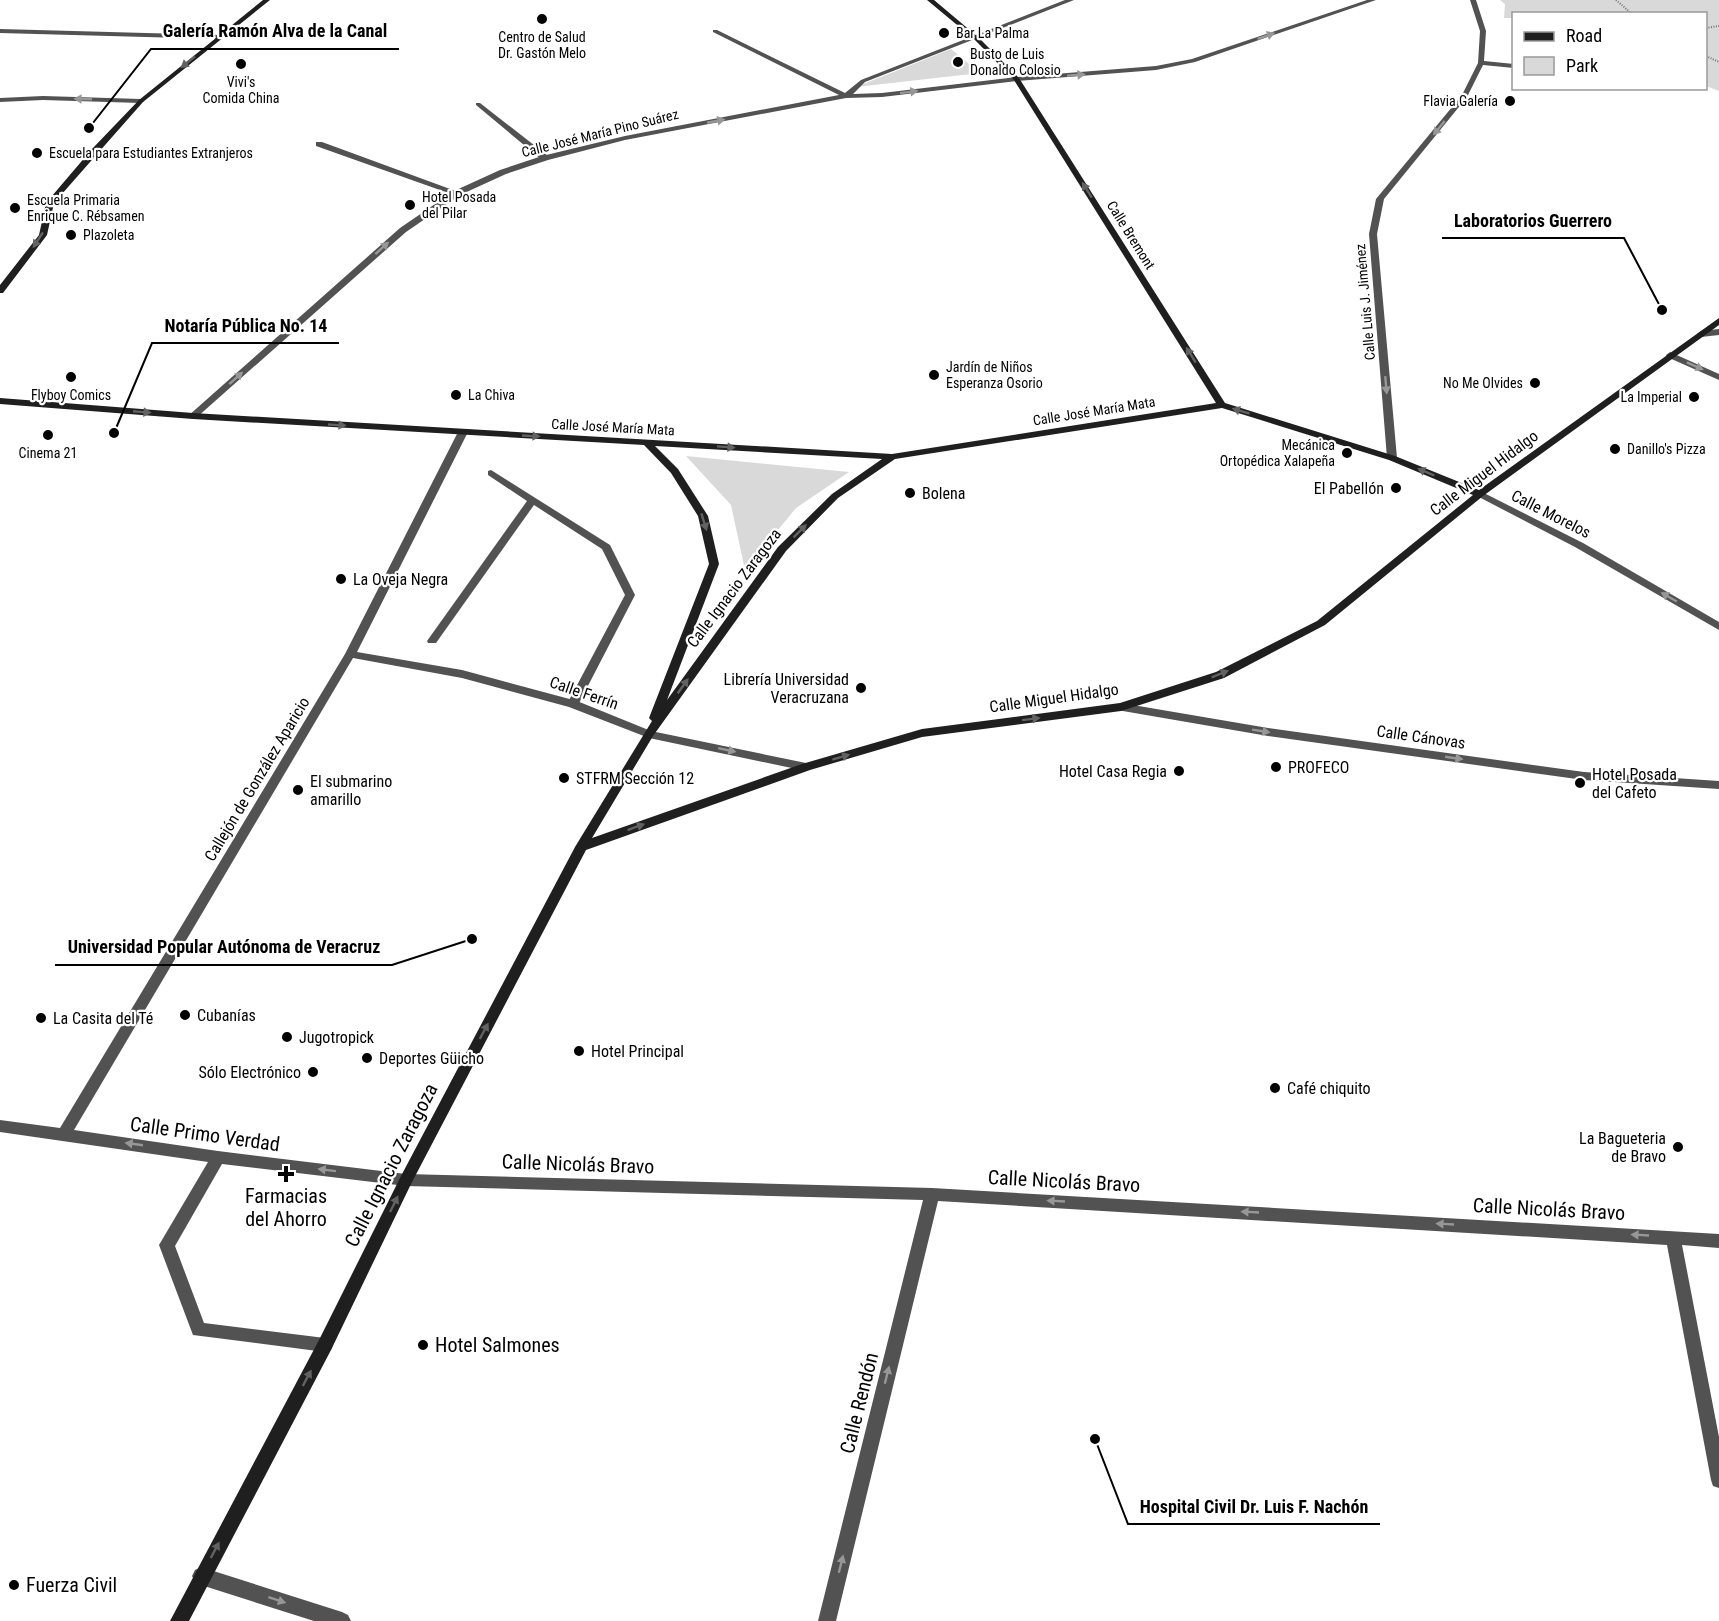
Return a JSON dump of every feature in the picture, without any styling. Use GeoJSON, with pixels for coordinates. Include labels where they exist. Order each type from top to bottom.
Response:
{"type":"FeatureCollection","features":[{"type":"Feature","properties":{"kind":"main road"},"geometry":{"type":"LineString","coordinates":[[0,291],[43,235],[50,203],[141,101],[267,0]]}},
{"type":"Feature","properties":{"kind":"main road","name":"Calle Bremont"},"geometry":{"type":"LineString","coordinates":[[930,0],[976,38],[1017,79],[1222,405]]}},
{"type":"Feature","properties":{"kind":"main road","name":"Calle Miguel Hidalgo"},"geometry":{"type":"LineString","coordinates":[[581,847],[806,767],[922,733],[1121,707],[1220,675],[1321,623],[1480,494],[1719,321]]}},
{"type":"Feature","properties":{"kind":"main road","name":"Calle José María Mata"},"geometry":{"type":"LineString","coordinates":[[0,401],[193,416],[892,457],[1222,405]]}},
{"type":"Feature","properties":{"kind":"main road","name":"Calle Morelos"},"geometry":{"type":"LineString","coordinates":[[1222,405],[1392,458],[1480,494]]}},
{"type":"Feature","properties":{"kind":"main road","name":"Calle Ignacio Zaragoza"},"geometry":{"type":"LineString","coordinates":[[646,442],[675,471],[703,516],[714,564],[649,734]]}},
{"type":"Feature","properties":{"kind":"main road","name":"Calle Ignacio Zaragoza"},"geometry":{"type":"LineString","coordinates":[[179,1621],[325,1345],[406,1180],[581,847],[649,734],[782,549],[835,496],[892,457]]}},
{"type":"Feature","properties":{"kind":"street","name":"Calle José María Pino Suárez"},"geometry":{"type":"LineString","coordinates":[[846,96],[863,81],[1071,0]]}},
{"type":"Feature","properties":{"kind":"street","name":"Calle José María Pino Suárez"},"geometry":{"type":"LineString","coordinates":[[193,416],[403,230],[457,193],[503,172],[545,158],[625,138],[846,96],[882,95],[1017,79],[1156,68],[1193,61],[1373,0]]}},
{"type":"Feature","properties":{"kind":"street","name":"Calle Luis J. Jiménez"},"geometry":{"type":"LineString","coordinates":[[1392,458],[1373,234],[1380,200],[1465,96],[1480,63],[1482,31],[1473,0]]}},
{"type":"Feature","properties":{"kind":"street"},"geometry":{"type":"LineString","coordinates":[[0,31],[219,37]]}},
{"type":"Feature","properties":{"kind":"street"},"geometry":{"type":"LineString","coordinates":[[714,32],[846,96]]}},
{"type":"Feature","properties":{"kind":"street"},"geometry":{"type":"LineString","coordinates":[[1480,63],[1512,66]]}},
{"type":"Feature","properties":{"kind":"street"},"geometry":{"type":"LineString","coordinates":[[0,100],[43,98],[141,101]]}},
{"type":"Feature","properties":{"kind":"street"},"geometry":{"type":"LineString","coordinates":[[478,104],[545,158]]}},
{"type":"Feature","properties":{"kind":"street"},"geometry":{"type":"LineString","coordinates":[[319,144],[457,193]]}},
{"type":"Feature","properties":{"kind":"street"},"geometry":{"type":"LineString","coordinates":[[1701,334],[1719,332]]}},
{"type":"Feature","properties":{"kind":"street"},"geometry":{"type":"LineString","coordinates":[[1671,355],[1719,377]]}},
{"type":"Feature","properties":{"kind":"street","name":"Callejón de González Aparicio"},"geometry":{"type":"LineString","coordinates":[[64,1134],[350,654],[463,432]]}},
{"type":"Feature","properties":{"kind":"street"},"geometry":{"type":"LineString","coordinates":[[491,473],[606,547],[630,595],[573,704]]}},
{"type":"Feature","properties":{"kind":"street","name":"Calle Morelos"},"geometry":{"type":"LineString","coordinates":[[1480,494],[1579,545],[1719,627]]}},
{"type":"Feature","properties":{"kind":"street"},"geometry":{"type":"LineString","coordinates":[[432,641],[533,500]]}},
{"type":"Feature","properties":{"kind":"street","name":"Calle Ferrín"},"geometry":{"type":"LineString","coordinates":[[350,654],[462,674],[573,704],[649,734],[806,767]]}},
{"type":"Feature","properties":{"kind":"street","name":"Calle Cánovas"},"geometry":{"type":"LineString","coordinates":[[1121,707],[1268,732],[1584,776],[1719,785]]}},
{"type":"Feature","properties":{"kind":"street","name":"Calle Primo Verdad"},"geometry":{"type":"LineString","coordinates":[[0,1125],[218,1157],[406,1180]]}},
{"type":"Feature","properties":{"kind":"street"},"geometry":{"type":"LineString","coordinates":[[218,1157],[167,1245],[199,1330],[325,1345]]}},
{"type":"Feature","properties":{"kind":"street","name":"Calle Nicolás Bravo"},"geometry":{"type":"LineString","coordinates":[[406,1180],[932,1194],[1719,1241]]}},
{"type":"Feature","properties":{"kind":"street","name":"Calle Rendón"},"geometry":{"type":"LineString","coordinates":[[827,1621],[932,1194]]}},
{"type":"Feature","properties":{"kind":"street"},"geometry":{"type":"LineString","coordinates":[[1673,1237],[1719,1480]]}},
{"type":"Feature","properties":{"kind":"street"},"geometry":{"type":"LineString","coordinates":[[201,1576],[342,1621]]}},
{"type":"Feature","properties":{"kind":"path"},"geometry":{"type":"LineString","coordinates":[[1616,0],[1630,12]]}},
{"type":"Feature","properties":{"kind":"green space"},"geometry":{"type":"Polygon","coordinates":[[[1500,0],[1719,0],[1719,91],[1707,86],[1707,12],[1512,12],[1512,18],[1504,18],[1505,4],[1500,0]]]}},
{"type":"Feature","properties":{"kind":"green space"},"geometry":{"type":"Polygon","coordinates":[[[951,49],[980,73],[856,87],[951,49]]]}},
{"type":"Feature","properties":{"kind":"green space"},"geometry":{"type":"Polygon","coordinates":[[[686,456],[849,472],[796,508],[745,570],[731,505],[686,456]]]}},
{"type":"Feature","properties":{"kind":"place","name":"Centro de Salud Dr. Gastón Melo"},"geometry":{"type":"Point","coordinates":[542,19]}},
{"type":"Feature","properties":{"kind":"place","name":"Bar La Palma"},"geometry":{"type":"Point","coordinates":[944,33]}},
{"type":"Feature","properties":{"kind":"place","name":"Busto de Luis Donaldo Colosio"},"geometry":{"type":"Point","coordinates":[958,62]}},
{"type":"Feature","properties":{"kind":"place","name":"Vivi's Comida China"},"geometry":{"type":"Point","coordinates":[241,64]}},
{"type":"Feature","properties":{"kind":"place","name":"Flavia Galería"},"geometry":{"type":"Point","coordinates":[1510,101]}},
{"type":"Feature","properties":{"kind":"place","name":"Galería Ramón Alva de la Canal"},"geometry":{"type":"Point","coordinates":[89,128]}},
{"type":"Feature","properties":{"kind":"place","name":"Escuela para Estudiantes Extranjeros"},"geometry":{"type":"Point","coordinates":[37,153]}},
{"type":"Feature","properties":{"kind":"place","name":"Hotel Posada del Pilar"},"geometry":{"type":"Point","coordinates":[410,205]}},
{"type":"Feature","properties":{"kind":"place","name":"Escuela Primaria Enrique C. Rébsamen"},"geometry":{"type":"Point","coordinates":[15,208]}},
{"type":"Feature","properties":{"kind":"place","name":"Plazoleta"},"geometry":{"type":"Point","coordinates":[71,235]}},
{"type":"Feature","properties":{"kind":"place","name":"Laboratorios Guerrero"},"geometry":{"type":"Point","coordinates":[1662,310]}},
{"type":"Feature","properties":{"kind":"place","name":"Jardín de Niños Esperanza Osorio"},"geometry":{"type":"Point","coordinates":[934,375]}},
{"type":"Feature","properties":{"kind":"place","name":"Flyboy Comics"},"geometry":{"type":"Point","coordinates":[71,377]}},
{"type":"Feature","properties":{"kind":"place","name":"No Me Olvides"},"geometry":{"type":"Point","coordinates":[1535,383]}},
{"type":"Feature","properties":{"kind":"place","name":"La Chiva"},"geometry":{"type":"Point","coordinates":[456,395]}},
{"type":"Feature","properties":{"kind":"place","name":"La Imperial"},"geometry":{"type":"Point","coordinates":[1694,397]}},
{"type":"Feature","properties":{"kind":"place","name":"Notaría Pública No. 14"},"geometry":{"type":"Point","coordinates":[114,433]}},
{"type":"Feature","properties":{"kind":"place","name":"Cinema 21"},"geometry":{"type":"Point","coordinates":[48,435]}},
{"type":"Feature","properties":{"kind":"place","name":"Danillo's Pizza"},"geometry":{"type":"Point","coordinates":[1615,449]}},
{"type":"Feature","properties":{"kind":"place","name":"Mecánica Ortopédica Xalapeña"},"geometry":{"type":"Point","coordinates":[1347,453]}},
{"type":"Feature","properties":{"kind":"place","name":"El Pabellón"},"geometry":{"type":"Point","coordinates":[1396,488]}},
{"type":"Feature","properties":{"kind":"place","name":"Bolena"},"geometry":{"type":"Point","coordinates":[910,493]}},
{"type":"Feature","properties":{"kind":"place","name":"La Oveja Negra"},"geometry":{"type":"Point","coordinates":[341,579]}},
{"type":"Feature","properties":{"kind":"place","name":"Librería Universidad Veracruzana"},"geometry":{"type":"Point","coordinates":[861,688]}},
{"type":"Feature","properties":{"kind":"place","name":"PROFECO"},"geometry":{"type":"Point","coordinates":[1276,767]}},
{"type":"Feature","properties":{"kind":"place","name":"Hotel Casa Regia"},"geometry":{"type":"Point","coordinates":[1179,771]}},
{"type":"Feature","properties":{"kind":"place","name":"STFRM Sección 12"},"geometry":{"type":"Point","coordinates":[564,778]}},
{"type":"Feature","properties":{"kind":"place","name":"Hotel Posada del Cafeto"},"geometry":{"type":"Point","coordinates":[1580,783]}},
{"type":"Feature","properties":{"kind":"place","name":"El submarino amarillo"},"geometry":{"type":"Point","coordinates":[298,790]}},
{"type":"Feature","properties":{"kind":"place","name":"Universidad Popular Autónoma de Veracruz"},"geometry":{"type":"Point","coordinates":[472,939]}},
{"type":"Feature","properties":{"kind":"place","name":"Cubanías"},"geometry":{"type":"Point","coordinates":[185,1015]}},
{"type":"Feature","properties":{"kind":"place","name":"La Casita del Té"},"geometry":{"type":"Point","coordinates":[41,1018]}},
{"type":"Feature","properties":{"kind":"place","name":"Jugotropick"},"geometry":{"type":"Point","coordinates":[287,1037]}},
{"type":"Feature","properties":{"kind":"place","name":"Hotel Principal"},"geometry":{"type":"Point","coordinates":[579,1051]}},
{"type":"Feature","properties":{"kind":"place","name":"Deportes Güicho"},"geometry":{"type":"Point","coordinates":[367,1058]}},
{"type":"Feature","properties":{"kind":"place","name":"Sólo Electrónico"},"geometry":{"type":"Point","coordinates":[313,1072]}},
{"type":"Feature","properties":{"kind":"place","name":"Café chiquito"},"geometry":{"type":"Point","coordinates":[1275,1088]}},
{"type":"Feature","properties":{"kind":"place","name":"La Bagueteria de Bravo"},"geometry":{"type":"Point","coordinates":[1678,1147]}},
{"type":"Feature","properties":{"kind":"place","name":"Farmacias del Ahorro"},"geometry":{"type":"Point","coordinates":[286,1174]}},
{"type":"Feature","properties":{"kind":"place","name":"Hotel Salmones"},"geometry":{"type":"Point","coordinates":[423,1345]}},
{"type":"Feature","properties":{"kind":"place","name":"Hospital Civil Dr. Luis F. Nachón"},"geometry":{"type":"Point","coordinates":[1095,1439]}},
{"type":"Feature","properties":{"kind":"place","name":"Fuerza Civil"},"geometry":{"type":"Point","coordinates":[14,1585]}}]}
